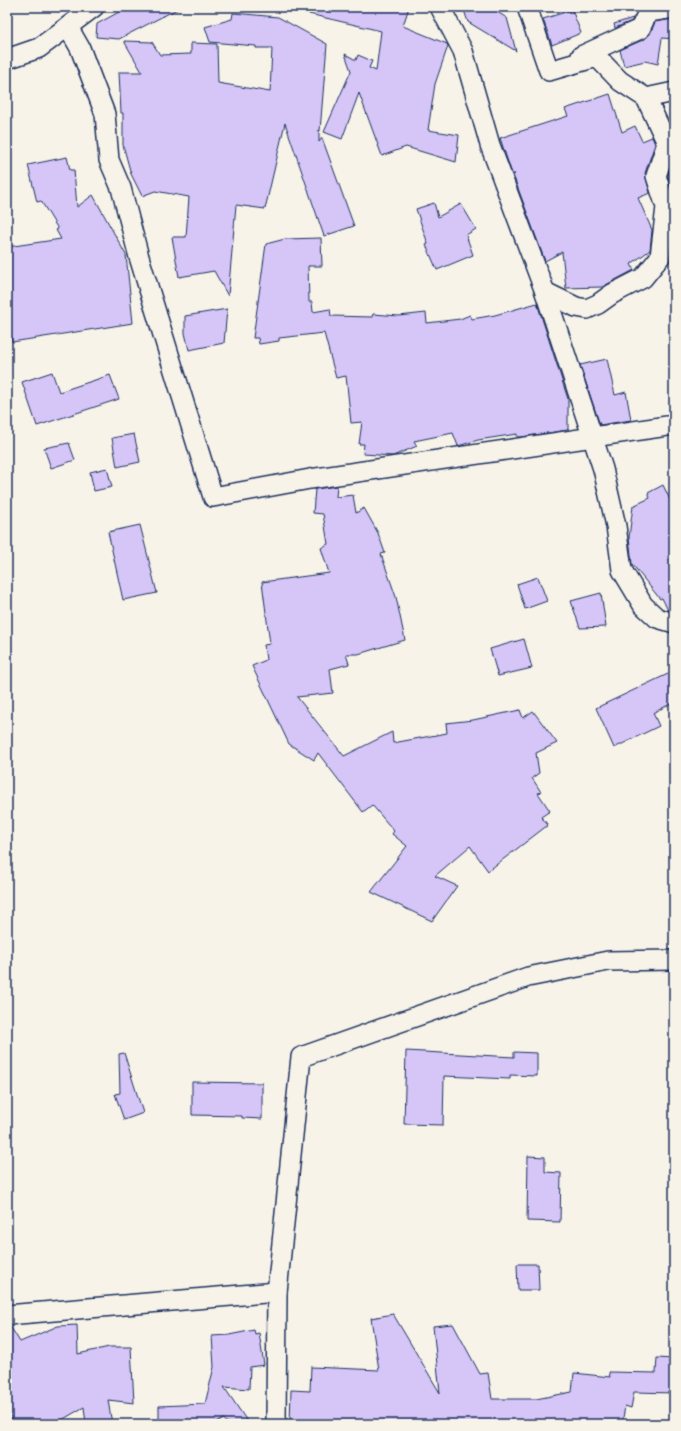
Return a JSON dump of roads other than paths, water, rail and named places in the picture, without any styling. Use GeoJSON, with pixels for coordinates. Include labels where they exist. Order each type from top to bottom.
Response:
{"type":"FeatureCollection","features":[{"type":"Feature","properties":{"kind":"street"},"geometry":{"type":"LineString","coordinates":[[7,59],[39,48],[94,7]]}},
{"type":"Feature","properties":{"kind":"street"},"geometry":{"type":"LineString","coordinates":[[440,7],[464,51],[490,145],[545,292],[593,437],[616,526],[622,570],[643,606],[656,618],[674,623]]}},
{"type":"Feature","properties":{"kind":"street"},"geometry":{"type":"LineString","coordinates":[[527,7],[549,71]]}},
{"type":"Feature","properties":{"kind":"street"},"geometry":{"type":"LineString","coordinates":[[549,71],[640,29],[648,12],[674,8]]}},
{"type":"Feature","properties":{"kind":"street"},"geometry":{"type":"LineString","coordinates":[[68,27],[80,48],[105,114],[109,160],[121,188],[139,257],[212,497],[310,479],[674,425]]}},
{"type":"Feature","properties":{"kind":"street"},"geometry":{"type":"LineString","coordinates":[[545,292],[576,307],[587,309],[643,278],[660,257],[666,207],[656,176],[667,143],[646,98],[620,81],[597,58],[549,71]]}},
{"type":"Feature","properties":{"kind":"street"},"geometry":{"type":"LineString","coordinates":[[646,98],[674,92]]}},
{"type":"Feature","properties":{"kind":"street"},"geometry":{"type":"LineString","coordinates":[[276,1424],[277,1292],[301,1057],[528,977],[608,961],[674,960]]}},
{"type":"Feature","properties":{"kind":"street"},"geometry":{"type":"LineString","coordinates":[[7,1315],[277,1292]]}}]}
